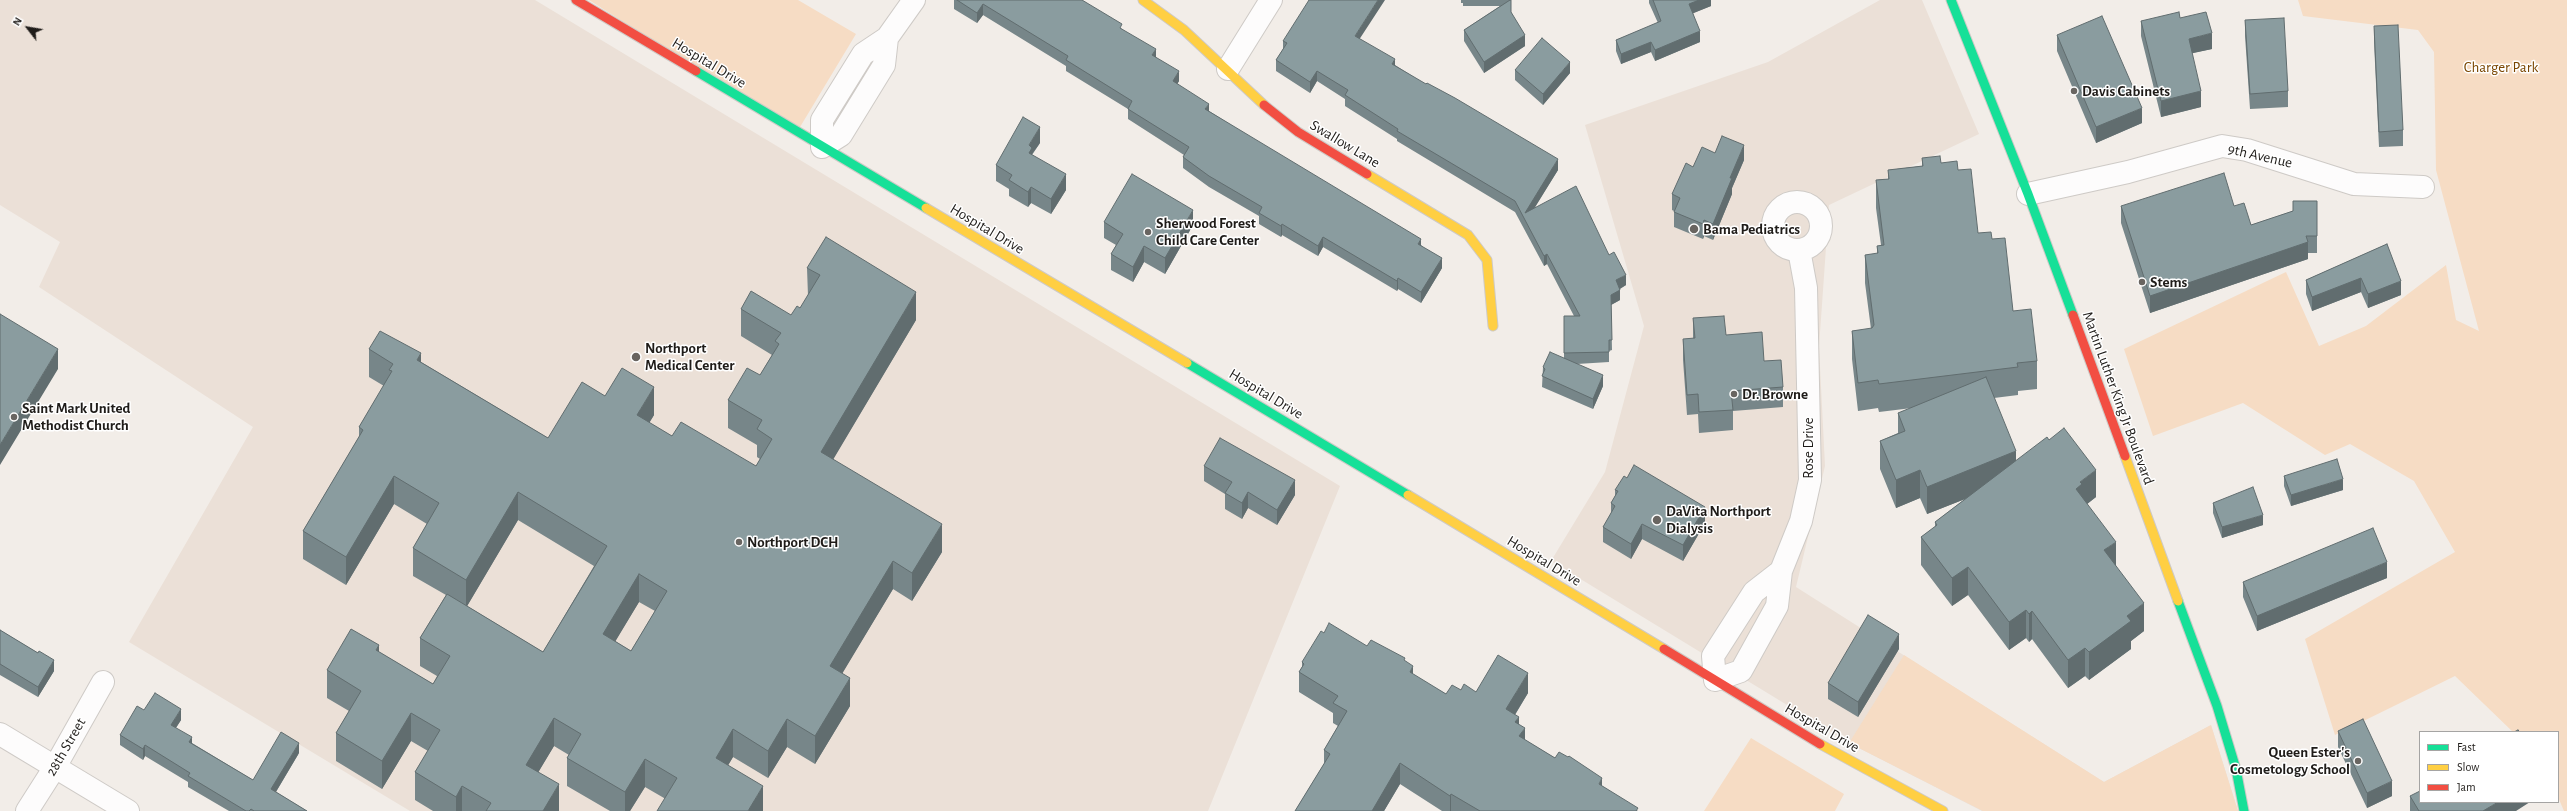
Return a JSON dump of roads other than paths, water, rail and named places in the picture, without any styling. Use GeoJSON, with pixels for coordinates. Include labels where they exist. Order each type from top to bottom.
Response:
{"type":"FeatureCollection","features":[{"type":"Feature","properties":{"kind":"street","name":"Hospital Drive"},"geometry":{"type":"LineString","coordinates":[[576,0],[1069,292],[1827,748],[1943,811]]}},
{"type":"Feature","properties":{"kind":"street"},"geometry":{"type":"LineString","coordinates":[[822,147],[841,135],[884,65],[887,38],[914,0]]}},
{"type":"Feature","properties":{"kind":"street","name":"Swallow Lane"},"geometry":{"type":"LineString","coordinates":[[1143,0],[1184,30],[1228,69],[1256,98],[1298,132],[1468,235],[1487,260],[1493,326]]}},
{"type":"Feature","properties":{"kind":"street"},"geometry":{"type":"LineString","coordinates":[[1228,69],[1271,0]]}},
{"type":"Feature","properties":{"kind":"street","name":"Martin Luther King Jr Boulevard"},"geometry":{"type":"LineString","coordinates":[[1951,0],[2028,194],[2217,706],[2236,769],[2244,811]]}},
{"type":"Feature","properties":{"kind":"street","name":"9th Avenue"},"geometry":{"type":"LineString","coordinates":[[2028,194],[2128,172],[2222,146],[2274,158],[2354,184],[2423,187]]}},
{"type":"Feature","properties":{"kind":"street","name":"Rose Drive"},"geometry":{"type":"LineString","coordinates":[[1715,680],[1741,671],[1777,606],[1781,571],[1801,521],[1810,480],[1806,288],[1799,250]]}},
{"type":"Feature","properties":{"kind":"street"},"geometry":{"type":"LineString","coordinates":[[1715,680],[1713,656],[1754,592],[1781,571]]}},
{"type":"Feature","properties":{"kind":"street","name":"28th Street"},"geometry":{"type":"LineString","coordinates":[[27,811],[55,767],[103,682]]}},
{"type":"Feature","properties":{"kind":"street"},"geometry":{"type":"LineString","coordinates":[[0,734],[128,811]]}},
{"type":"Feature","properties":{"kind":"place","name":"Davis Cabinets"},"geometry":{"type":"Point","coordinates":[2074,91]}},
{"type":"Feature","properties":{"kind":"place","name":"Bama Pediatrics"},"geometry":{"type":"Point","coordinates":[1694,229]}},
{"type":"Feature","properties":{"kind":"place","name":"Sherwood Forest Child Care Center"},"geometry":{"type":"Point","coordinates":[1148,232]}},
{"type":"Feature","properties":{"kind":"place","name":"Stems"},"geometry":{"type":"Point","coordinates":[2142,282]}},
{"type":"Feature","properties":{"kind":"place","name":"Northport Medical Center"},"geometry":{"type":"Point","coordinates":[636,357]}},
{"type":"Feature","properties":{"kind":"place","name":"Dr. Browne"},"geometry":{"type":"Point","coordinates":[1734,394]}},
{"type":"Feature","properties":{"kind":"place","name":"Saint Mark United Methodist Church"},"geometry":{"type":"Point","coordinates":[14,417]}},
{"type":"Feature","properties":{"kind":"place","name":"DaVita Northport Dialysis"},"geometry":{"type":"Point","coordinates":[1657,520]}},
{"type":"Feature","properties":{"kind":"place","name":"Northport DCH"},"geometry":{"type":"Point","coordinates":[739,542]}},
{"type":"Feature","properties":{"kind":"place","name":"Queen Ester's Cosmetology School"},"geometry":{"type":"Point","coordinates":[2358,761]}},
{"type":"Feature","properties":{"kind":"park label","name":"Charger Park"},"geometry":{"type":"Point","coordinates":[2501,67]}}]}
